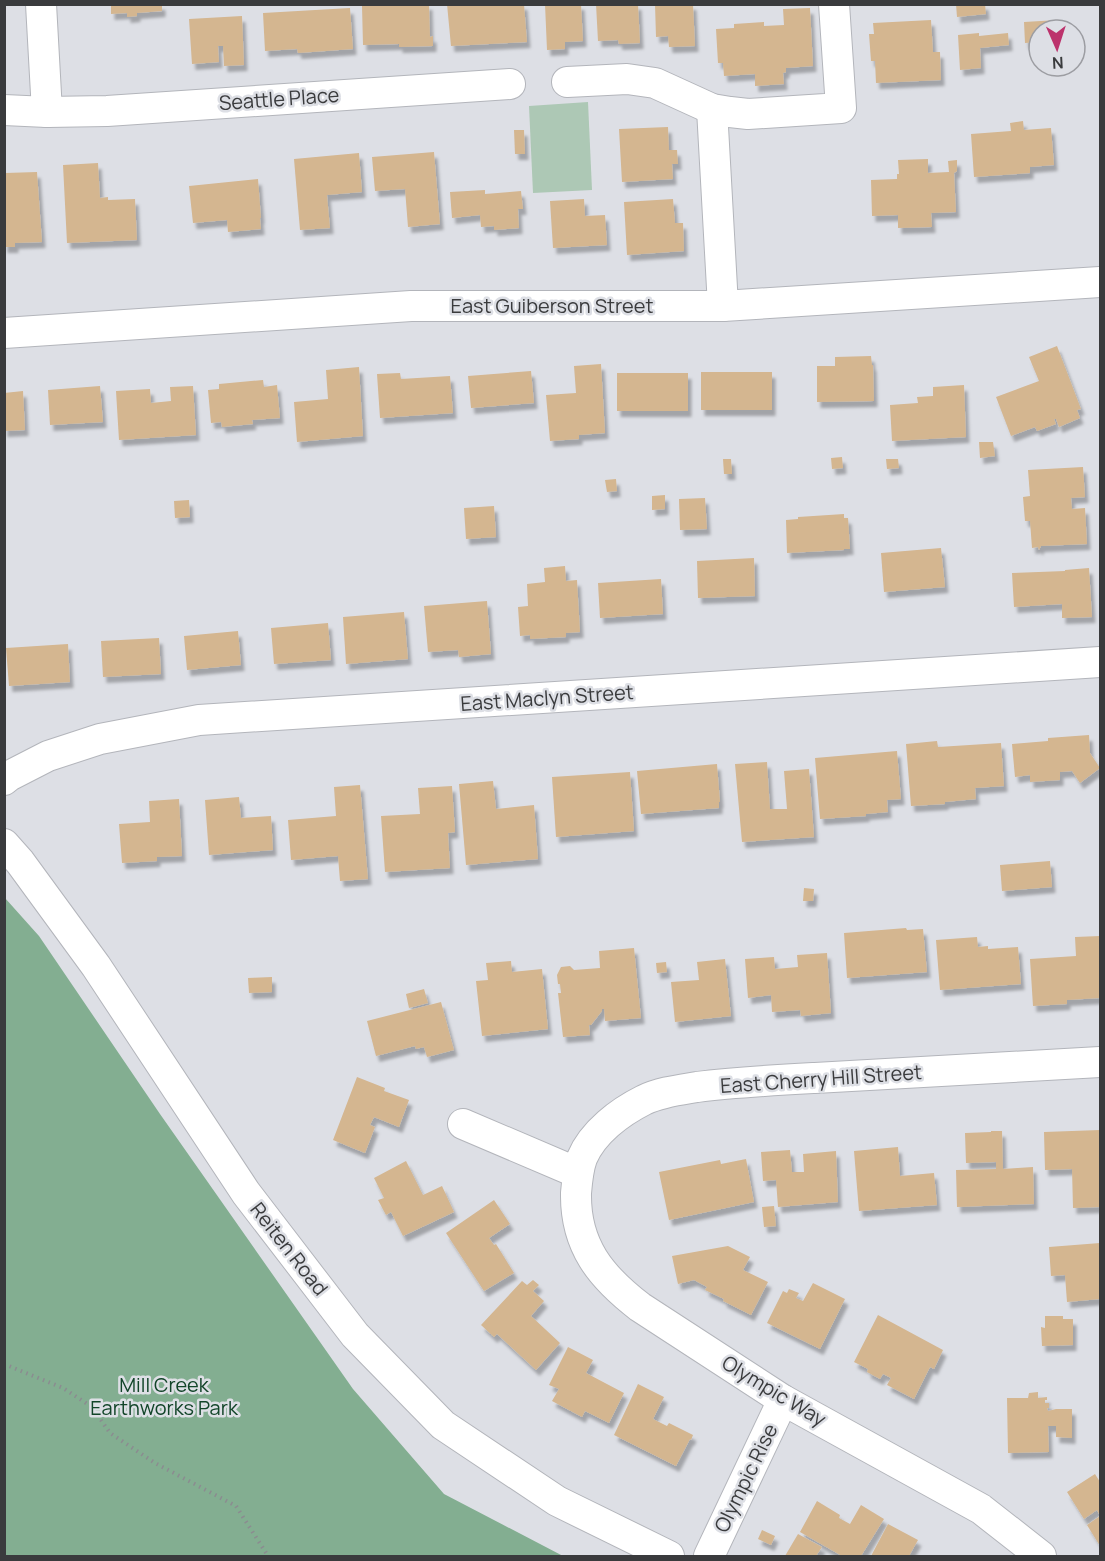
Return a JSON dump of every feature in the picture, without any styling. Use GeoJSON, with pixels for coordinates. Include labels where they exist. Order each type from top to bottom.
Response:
{"type":"FeatureCollection","features":[{"type":"Feature","properties":{"kind":"street"},"geometry":{"type":"LineString","coordinates":[[41,4],[48,112]]}},
{"type":"Feature","properties":{"kind":"street"},"geometry":{"type":"LineString","coordinates":[[567,82],[627,79],[655,83],[712,109],[748,114],[841,108],[834,4]]}},
{"type":"Feature","properties":{"kind":"street","name":"Seattle Place"},"geometry":{"type":"LineString","coordinates":[[4,110],[107,111],[510,84]]}},
{"type":"Feature","properties":{"kind":"street"},"geometry":{"type":"LineString","coordinates":[[712,109],[723,306]]}},
{"type":"Feature","properties":{"kind":"street","name":"East Guiberson Street"},"geometry":{"type":"LineString","coordinates":[[4,333],[411,306],[723,306],[1101,282]]}},
{"type":"Feature","properties":{"kind":"street","name":"East Maclyn Street"},"geometry":{"type":"LineString","coordinates":[[4,780],[48,756],[100,739],[199,720],[1101,662]]}},
{"type":"Feature","properties":{"kind":"street","name":"Reiten Road"},"geometry":{"type":"LineString","coordinates":[[4,844],[20,862],[96,966],[246,1193],[355,1335],[443,1425],[557,1500],[669,1557]]}},
{"type":"Feature","properties":{"kind":"street","name":"East Cherry Hill Street"},"geometry":{"type":"LineString","coordinates":[[578,1173],[583,1156],[605,1126],[645,1100],[673,1091],[750,1082],[1101,1062]]}},
{"type":"Feature","properties":{"kind":"street"},"geometry":{"type":"LineString","coordinates":[[463,1124],[578,1173]]}},
{"type":"Feature","properties":{"kind":"street","name":"Olympic Way"},"geometry":{"type":"LineString","coordinates":[[578,1173],[577,1208],[590,1255],[610,1282],[640,1307],[783,1400],[981,1509],[1041,1557]]}},
{"type":"Feature","properties":{"kind":"street","name":"Olympic Rise"},"geometry":{"type":"LineString","coordinates":[[709,1557],[783,1400]]}},
{"type":"Feature","properties":{"kind":"path"},"geometry":{"type":"LineString","coordinates":[[4,1364],[63,1388],[92,1407],[111,1433],[119,1439],[155,1463],[236,1506],[268,1557]]}},
{"type":"Feature","properties":{"kind":"green space"},"geometry":{"type":"Polygon","coordinates":[[[588,102],[592,190],[533,193],[529,106],[588,102]]]}},
{"type":"Feature","properties":{"kind":"green space","name":"Mill Creek Earthworks Park"},"geometry":{"type":"Polygon","coordinates":[[[5,898],[39,936],[160,1114],[353,1389],[444,1494],[563,1556],[5,1556],[5,898]]]}},
{"type":"Feature","properties":{"kind":"building"},"geometry":{"type":"Polygon","coordinates":[[[111,4],[162,4],[162,11],[137,13],[137,16],[127,17],[127,13],[111,14],[111,4]]]}},
{"type":"Feature","properties":{"kind":"building"},"geometry":{"type":"Polygon","coordinates":[[[429,4],[430,37],[433,36],[433,46],[363,45],[362,6],[429,4]]]}},
{"type":"Feature","properties":{"kind":"building"},"geometry":{"type":"Polygon","coordinates":[[[447,4],[524,4],[527,42],[451,46],[447,4]]]}},
{"type":"Feature","properties":{"kind":"building"},"geometry":{"type":"Polygon","coordinates":[[[545,4],[581,4],[583,41],[565,42],[565,49],[547,50],[545,4]]]}},
{"type":"Feature","properties":{"kind":"building"},"geometry":{"type":"Polygon","coordinates":[[[596,4],[638,4],[640,43],[619,44],[618,40],[598,41],[596,4]]]}},
{"type":"Feature","properties":{"kind":"building"},"geometry":{"type":"Polygon","coordinates":[[[655,4],[693,4],[695,46],[669,47],[668,36],[656,37],[655,4]]]}},
{"type":"Feature","properties":{"kind":"building"},"geometry":{"type":"Polygon","coordinates":[[[956,4],[985,4],[986,14],[957,17],[956,4]]]}},
{"type":"Feature","properties":{"kind":"building"},"geometry":{"type":"Polygon","coordinates":[[[350,8],[353,49],[298,53],[297,49],[265,51],[263,13],[350,8]]]}},
{"type":"Feature","properties":{"kind":"building"},"geometry":{"type":"Polygon","coordinates":[[[810,8],[813,66],[786,68],[786,72],[783,73],[784,84],[755,86],[755,74],[724,76],[723,63],[718,63],[716,29],[734,28],[734,24],[764,22],[764,26],[784,25],[783,9],[810,8]]]}},
{"type":"Feature","properties":{"kind":"building"},"geometry":{"type":"Polygon","coordinates":[[[242,16],[244,65],[224,66],[223,46],[218,46],[219,62],[192,64],[189,19],[242,16]]]}},
{"type":"Feature","properties":{"kind":"building"},"geometry":{"type":"Polygon","coordinates":[[[931,20],[933,52],[940,52],[941,80],[876,83],[875,61],[871,61],[869,34],[874,34],[873,23],[931,20]]]}},
{"type":"Feature","properties":{"kind":"building"},"geometry":{"type":"Polygon","coordinates":[[[1024,22],[1027,22],[1027,43],[1025,43],[1024,22]]]}},
{"type":"Feature","properties":{"kind":"building"},"geometry":{"type":"Polygon","coordinates":[[[979,33],[979,36],[1008,33],[1009,45],[980,48],[981,68],[960,70],[958,35],[979,33]]]}},
{"type":"Feature","properties":{"kind":"building"},"geometry":{"type":"Polygon","coordinates":[[[1023,121],[1024,130],[1051,128],[1054,165],[1030,167],[1030,173],[974,177],[971,134],[1011,131],[1010,123],[1023,121]]]}},
{"type":"Feature","properties":{"kind":"building"},"geometry":{"type":"Polygon","coordinates":[[[668,127],[669,150],[677,150],[678,164],[672,164],[673,179],[622,182],[619,129],[668,127]]]}},
{"type":"Feature","properties":{"kind":"building"},"geometry":{"type":"Polygon","coordinates":[[[514,130],[524,130],[525,154],[515,154],[514,130]]]}},
{"type":"Feature","properties":{"kind":"building"},"geometry":{"type":"Polygon","coordinates":[[[434,152],[440,224],[408,227],[405,189],[375,191],[372,157],[434,152]]]}},
{"type":"Feature","properties":{"kind":"building"},"geometry":{"type":"Polygon","coordinates":[[[359,153],[362,192],[327,195],[330,228],[300,230],[294,159],[359,153]]]}},
{"type":"Feature","properties":{"kind":"building"},"geometry":{"type":"Polygon","coordinates":[[[928,159],[928,173],[949,172],[948,161],[957,160],[957,171],[954,173],[956,212],[931,213],[932,227],[898,228],[898,215],[872,216],[871,180],[897,179],[898,160],[928,159]]]}},
{"type":"Feature","properties":{"kind":"building"},"geometry":{"type":"Polygon","coordinates":[[[98,163],[100,198],[135,199],[137,240],[67,243],[63,165],[98,163]]]}},
{"type":"Feature","properties":{"kind":"building"},"geometry":{"type":"Polygon","coordinates":[[[37,172],[42,242],[15,243],[15,247],[4,247],[5,173],[37,172]]]}},
{"type":"Feature","properties":{"kind":"building"},"geometry":{"type":"Polygon","coordinates":[[[258,179],[261,229],[228,232],[227,220],[193,223],[189,186],[258,179]]]}},
{"type":"Feature","properties":{"kind":"building"},"geometry":{"type":"Polygon","coordinates":[[[485,190],[485,194],[521,191],[523,209],[518,209],[519,228],[494,230],[494,226],[481,227],[480,215],[452,218],[450,192],[485,190]]]}},
{"type":"Feature","properties":{"kind":"building"},"geometry":{"type":"Polygon","coordinates":[[[584,199],[585,216],[605,215],[607,245],[553,248],[550,201],[584,199]]]}},
{"type":"Feature","properties":{"kind":"building"},"geometry":{"type":"Polygon","coordinates":[[[673,199],[675,223],[683,223],[684,251],[627,255],[624,202],[673,199]]]}},
{"type":"Feature","properties":{"kind":"building"},"geometry":{"type":"Polygon","coordinates":[[[1057,346],[1081,409],[1077,410],[1080,418],[1059,427],[1054,419],[1056,424],[1037,431],[1035,427],[1011,436],[996,397],[1039,381],[1029,357],[1057,346]]]}},
{"type":"Feature","properties":{"kind":"building"},"geometry":{"type":"Polygon","coordinates":[[[871,356],[874,401],[817,402],[817,366],[835,366],[835,357],[871,356]]]}},
{"type":"Feature","properties":{"kind":"building"},"geometry":{"type":"Polygon","coordinates":[[[601,364],[605,433],[579,435],[579,439],[550,441],[546,395],[576,393],[574,366],[601,364]]]}},
{"type":"Feature","properties":{"kind":"building"},"geometry":{"type":"Polygon","coordinates":[[[359,367],[363,436],[297,442],[294,402],[328,399],[326,370],[359,367]]]}},
{"type":"Feature","properties":{"kind":"building"},"geometry":{"type":"Polygon","coordinates":[[[531,371],[534,403],[471,408],[468,376],[531,371]]]}},
{"type":"Feature","properties":{"kind":"building"},"geometry":{"type":"Polygon","coordinates":[[[701,372],[772,372],[772,410],[701,410],[701,372]]]}},
{"type":"Feature","properties":{"kind":"building"},"geometry":{"type":"Polygon","coordinates":[[[400,373],[401,379],[450,376],[453,413],[380,418],[377,374],[400,373]]]}},
{"type":"Feature","properties":{"kind":"building"},"geometry":{"type":"Polygon","coordinates":[[[617,373],[688,373],[688,411],[617,411],[617,373]]]}},
{"type":"Feature","properties":{"kind":"building"},"geometry":{"type":"Polygon","coordinates":[[[263,380],[264,387],[277,385],[280,418],[252,420],[253,424],[222,427],[221,422],[211,423],[208,390],[219,389],[219,384],[263,380]]]}},
{"type":"Feature","properties":{"kind":"building"},"geometry":{"type":"Polygon","coordinates":[[[964,385],[966,437],[892,441],[890,405],[918,403],[917,397],[933,396],[933,387],[964,385]]]}},
{"type":"Feature","properties":{"kind":"building"},"geometry":{"type":"Polygon","coordinates":[[[100,386],[103,422],[50,425],[48,390],[100,386]]]}},
{"type":"Feature","properties":{"kind":"building"},"geometry":{"type":"Polygon","coordinates":[[[193,386],[196,435],[119,440],[116,391],[150,389],[151,403],[171,401],[170,387],[193,386]]]}},
{"type":"Feature","properties":{"kind":"building"},"geometry":{"type":"Polygon","coordinates":[[[23,391],[25,430],[4,431],[4,393],[23,391]]]}},
{"type":"Feature","properties":{"kind":"building"},"geometry":{"type":"Polygon","coordinates":[[[979,442],[993,442],[995,456],[980,458],[979,442]]]}},
{"type":"Feature","properties":{"kind":"building"},"geometry":{"type":"Polygon","coordinates":[[[842,457],[843,468],[832,469],[831,458],[842,457]]]}},
{"type":"Feature","properties":{"kind":"building"},"geometry":{"type":"Polygon","coordinates":[[[723,459],[731,459],[732,474],[724,474],[723,459]]]}},
{"type":"Feature","properties":{"kind":"building"},"geometry":{"type":"Polygon","coordinates":[[[886,459],[898,459],[899,468],[887,469],[886,459]]]}},
{"type":"Feature","properties":{"kind":"building"},"geometry":{"type":"Polygon","coordinates":[[[1083,467],[1085,497],[1071,498],[1072,509],[1085,508],[1087,544],[1041,546],[1039,550],[1038,547],[1032,548],[1030,521],[1025,521],[1023,497],[1030,496],[1028,470],[1083,467]]]}},
{"type":"Feature","properties":{"kind":"building"},"geometry":{"type":"Polygon","coordinates":[[[616,479],[617,491],[607,492],[605,480],[616,479]]]}},
{"type":"Feature","properties":{"kind":"building"},"geometry":{"type":"Polygon","coordinates":[[[665,495],[665,509],[652,510],[652,496],[665,495]]]}},
{"type":"Feature","properties":{"kind":"building"},"geometry":{"type":"Polygon","coordinates":[[[705,498],[707,529],[680,530],[679,499],[705,498]]]}},
{"type":"Feature","properties":{"kind":"building"},"geometry":{"type":"Polygon","coordinates":[[[189,500],[190,517],[175,518],[174,501],[189,500]]]}},
{"type":"Feature","properties":{"kind":"building"},"geometry":{"type":"Polygon","coordinates":[[[494,506],[496,537],[466,539],[464,508],[494,506]]]}},
{"type":"Feature","properties":{"kind":"building"},"geometry":{"type":"Polygon","coordinates":[[[844,514],[844,518],[848,518],[850,549],[787,553],[786,520],[844,514]]]}},
{"type":"Feature","properties":{"kind":"building"},"geometry":{"type":"Polygon","coordinates":[[[941,548],[945,587],[884,592],[881,553],[941,548]]]}},
{"type":"Feature","properties":{"kind":"building"},"geometry":{"type":"Polygon","coordinates":[[[754,558],[755,596],[698,598],[697,561],[754,558]]]}},
{"type":"Feature","properties":{"kind":"building"},"geometry":{"type":"Polygon","coordinates":[[[565,566],[566,581],[577,580],[580,632],[566,633],[566,637],[530,639],[530,635],[520,636],[518,607],[528,606],[527,584],[545,582],[544,568],[565,566]]]}},
{"type":"Feature","properties":{"kind":"building"},"geometry":{"type":"Polygon","coordinates":[[[1089,568],[1092,617],[1062,618],[1062,604],[1014,607],[1012,573],[1089,568]]]}},
{"type":"Feature","properties":{"kind":"building"},"geometry":{"type":"Polygon","coordinates":[[[661,579],[663,614],[600,618],[598,583],[661,579]]]}},
{"type":"Feature","properties":{"kind":"building"},"geometry":{"type":"Polygon","coordinates":[[[487,601],[491,654],[459,657],[458,650],[428,652],[424,606],[487,601]]]}},
{"type":"Feature","properties":{"kind":"building"},"geometry":{"type":"Polygon","coordinates":[[[404,612],[408,659],[346,664],[343,617],[404,612]]]}},
{"type":"Feature","properties":{"kind":"building"},"geometry":{"type":"Polygon","coordinates":[[[328,623],[331,660],[274,664],[271,628],[328,623]]]}},
{"type":"Feature","properties":{"kind":"building"},"geometry":{"type":"Polygon","coordinates":[[[238,631],[241,665],[187,670],[184,636],[238,631]]]}},
{"type":"Feature","properties":{"kind":"building"},"geometry":{"type":"Polygon","coordinates":[[[159,638],[161,674],[103,677],[101,641],[159,638]]]}},
{"type":"Feature","properties":{"kind":"building"},"geometry":{"type":"Polygon","coordinates":[[[68,644],[70,682],[9,686],[6,648],[68,644]]]}},
{"type":"Feature","properties":{"kind":"building"},"geometry":{"type":"Polygon","coordinates":[[[1089,735],[1090,753],[1100,768],[1080,783],[1072,771],[1060,772],[1060,780],[1030,782],[1030,775],[1015,777],[1012,744],[1089,735]]]}},
{"type":"Feature","properties":{"kind":"building"},"geometry":{"type":"Polygon","coordinates":[[[937,741],[938,747],[1001,743],[1004,786],[975,788],[976,799],[911,806],[906,744],[937,741]]]}},
{"type":"Feature","properties":{"kind":"building"},"geometry":{"type":"Polygon","coordinates":[[[897,751],[901,799],[887,800],[888,812],[820,819],[815,758],[897,751]]]}},
{"type":"Feature","properties":{"kind":"building"},"geometry":{"type":"Polygon","coordinates":[[[767,762],[770,809],[787,809],[784,771],[809,769],[814,837],[742,842],[735,764],[767,762]]]}},
{"type":"Feature","properties":{"kind":"building"},"geometry":{"type":"Polygon","coordinates":[[[717,764],[719,808],[641,814],[637,771],[717,764]]]}},
{"type":"Feature","properties":{"kind":"building"},"geometry":{"type":"Polygon","coordinates":[[[630,772],[634,831],[556,837],[552,777],[630,772]]]}},
{"type":"Feature","properties":{"kind":"building"},"geometry":{"type":"Polygon","coordinates":[[[493,781],[496,809],[534,805],[538,859],[466,865],[459,784],[493,781]]]}},
{"type":"Feature","properties":{"kind":"building"},"geometry":{"type":"Polygon","coordinates":[[[360,785],[368,879],[340,881],[338,856],[291,860],[288,820],[336,816],[334,787],[360,785]]]}},
{"type":"Feature","properties":{"kind":"building"},"geometry":{"type":"Polygon","coordinates":[[[452,786],[455,832],[448,833],[450,868],[385,872],[381,816],[420,814],[418,788],[452,786]]]}},
{"type":"Feature","properties":{"kind":"building"},"geometry":{"type":"Polygon","coordinates":[[[239,797],[241,818],[271,816],[273,850],[209,855],[205,800],[239,797]]]}},
{"type":"Feature","properties":{"kind":"building"},"geometry":{"type":"Polygon","coordinates":[[[179,799],[182,856],[157,857],[157,861],[122,863],[119,824],[150,822],[149,801],[179,799]]]}},
{"type":"Feature","properties":{"kind":"building"},"geometry":{"type":"Polygon","coordinates":[[[1050,861],[1052,887],[1002,891],[1000,865],[1050,861]]]}},
{"type":"Feature","properties":{"kind":"building"},"geometry":{"type":"Polygon","coordinates":[[[804,888],[814,889],[813,901],[803,901],[804,888]]]}},
{"type":"Feature","properties":{"kind":"building"},"geometry":{"type":"Polygon","coordinates":[[[906,928],[907,930],[923,929],[927,972],[847,978],[844,933],[906,928]]]}},
{"type":"Feature","properties":{"kind":"building"},"geometry":{"type":"Polygon","coordinates":[[[1100,936],[1100,998],[1067,1000],[1067,1004],[1033,1006],[1030,959],[1076,956],[1075,937],[1100,936]]]}},
{"type":"Feature","properties":{"kind":"building"},"geometry":{"type":"Polygon","coordinates":[[[977,937],[978,947],[988,946],[988,949],[1018,947],[1021,984],[940,990],[936,940],[977,937]]]}},
{"type":"Feature","properties":{"kind":"building"},"geometry":{"type":"Polygon","coordinates":[[[634,948],[641,1018],[605,1021],[604,1009],[602,1009],[589,1025],[590,1035],[563,1037],[558,993],[561,993],[557,975],[561,967],[570,966],[574,970],[600,968],[599,951],[634,948]]]}},
{"type":"Feature","properties":{"kind":"building"},"geometry":{"type":"Polygon","coordinates":[[[827,953],[831,1013],[801,1016],[800,1010],[772,1012],[771,995],[748,998],[745,959],[774,957],[775,969],[798,967],[797,955],[827,953]]]}},
{"type":"Feature","properties":{"kind":"building"},"geometry":{"type":"Polygon","coordinates":[[[725,959],[731,1016],[675,1022],[671,982],[699,980],[697,962],[725,959]]]}},
{"type":"Feature","properties":{"kind":"building"},"geometry":{"type":"Polygon","coordinates":[[[511,961],[512,972],[542,969],[548,1029],[482,1036],[476,981],[488,980],[486,963],[511,961]]]}},
{"type":"Feature","properties":{"kind":"building"},"geometry":{"type":"Polygon","coordinates":[[[666,962],[667,972],[657,973],[656,963],[666,962]]]}},
{"type":"Feature","properties":{"kind":"building"},"geometry":{"type":"Polygon","coordinates":[[[272,977],[272,992],[249,993],[248,978],[272,977]]]}},
{"type":"Feature","properties":{"kind":"building"},"geometry":{"type":"Polygon","coordinates":[[[424,989],[428,1003],[409,1008],[406,994],[424,989]]]}},
{"type":"Feature","properties":{"kind":"building"},"geometry":{"type":"Polygon","coordinates":[[[441,1002],[454,1050],[427,1057],[424,1047],[416,1049],[415,1046],[376,1056],[367,1021],[441,1002]]]}},
{"type":"Feature","properties":{"kind":"building"},"geometry":{"type":"Polygon","coordinates":[[[357,1077],[385,1088],[384,1091],[409,1100],[399,1127],[374,1117],[370,1125],[375,1127],[365,1153],[333,1140],[357,1077]]]}},
{"type":"Feature","properties":{"kind":"building"},"geometry":{"type":"Polygon","coordinates":[[[1100,1130],[1100,1207],[1073,1208],[1072,1169],[1045,1170],[1044,1132],[1100,1130]]]}},
{"type":"Feature","properties":{"kind":"building"},"geometry":{"type":"Polygon","coordinates":[[[1002,1131],[1003,1169],[1033,1167],[1034,1204],[957,1207],[956,1170],[996,1169],[996,1162],[966,1163],[965,1133],[1002,1131]]]}},
{"type":"Feature","properties":{"kind":"building"},"geometry":{"type":"Polygon","coordinates":[[[898,1147],[900,1176],[934,1173],[937,1205],[859,1211],[854,1151],[898,1147]]]}},
{"type":"Feature","properties":{"kind":"building"},"geometry":{"type":"Polygon","coordinates":[[[790,1150],[792,1172],[804,1172],[803,1154],[836,1151],[838,1202],[778,1207],[776,1180],[763,1181],[761,1152],[790,1150]]]}},
{"type":"Feature","properties":{"kind":"building"},"geometry":{"type":"Polygon","coordinates":[[[746,1159],[754,1202],[669,1220],[659,1172],[720,1160],[721,1164],[746,1159]]]}},
{"type":"Feature","properties":{"kind":"building"},"geometry":{"type":"Polygon","coordinates":[[[406,1161],[423,1195],[442,1186],[454,1212],[403,1236],[391,1212],[386,1215],[378,1200],[384,1198],[374,1178],[406,1161]]]}},
{"type":"Feature","properties":{"kind":"building"},"geometry":{"type":"Polygon","coordinates":[[[494,1200],[510,1224],[489,1238],[494,1245],[496,1244],[514,1273],[484,1291],[446,1233],[494,1200]]]}},
{"type":"Feature","properties":{"kind":"building"},"geometry":{"type":"Polygon","coordinates":[[[774,1206],[776,1226],[764,1227],[762,1207],[774,1206]]]}},
{"type":"Feature","properties":{"kind":"building"},"geometry":{"type":"Polygon","coordinates":[[[1100,1243],[1100,1299],[1067,1302],[1065,1275],[1051,1276],[1049,1247],[1100,1243]]]}},
{"type":"Feature","properties":{"kind":"building"},"geometry":{"type":"Polygon","coordinates":[[[728,1246],[750,1257],[743,1270],[768,1282],[751,1315],[705,1290],[707,1287],[694,1280],[678,1284],[672,1256],[728,1246]]]}},
{"type":"Feature","properties":{"kind":"building"},"geometry":{"type":"Polygon","coordinates":[[[533,1280],[539,1285],[533,1291],[544,1301],[531,1316],[560,1343],[536,1370],[497,1334],[494,1337],[481,1325],[522,1281],[527,1285],[533,1280]]]}},
{"type":"Feature","properties":{"kind":"building"},"geometry":{"type":"Polygon","coordinates":[[[813,1283],[845,1299],[820,1349],[767,1323],[783,1291],[787,1293],[789,1289],[799,1293],[796,1298],[803,1301],[813,1283]]]}},
{"type":"Feature","properties":{"kind":"building"},"geometry":{"type":"Polygon","coordinates":[[[878,1315],[943,1350],[934,1369],[930,1367],[914,1399],[887,1385],[891,1378],[883,1374],[880,1379],[867,1372],[868,1369],[854,1362],[878,1315]]]}},
{"type":"Feature","properties":{"kind":"building"},"geometry":{"type":"Polygon","coordinates":[[[1045,1316],[1063,1316],[1063,1319],[1073,1319],[1073,1345],[1042,1346],[1041,1327],[1045,1328],[1045,1316]]]}},
{"type":"Feature","properties":{"kind":"building"},"geometry":{"type":"Polygon","coordinates":[[[568,1347],[593,1360],[586,1373],[624,1393],[609,1423],[585,1411],[582,1417],[552,1401],[559,1389],[549,1385],[568,1347]]]}},
{"type":"Feature","properties":{"kind":"building"},"geometry":{"type":"Polygon","coordinates":[[[638,1384],[664,1397],[653,1419],[667,1426],[669,1423],[693,1435],[676,1466],[614,1435],[638,1384]]]}},
{"type":"Feature","properties":{"kind":"building"},"geometry":{"type":"Polygon","coordinates":[[[1038,1392],[1038,1398],[1047,1397],[1045,1403],[1049,1403],[1048,1411],[1072,1409],[1072,1438],[1056,1437],[1056,1426],[1048,1426],[1049,1452],[1008,1453],[1007,1398],[1028,1398],[1029,1393],[1038,1392]]]}},
{"type":"Feature","properties":{"kind":"building"},"geometry":{"type":"Polygon","coordinates":[[[1095,1474],[1100,1482],[1100,1516],[1097,1510],[1084,1519],[1067,1492],[1095,1474]]]}},
{"type":"Feature","properties":{"kind":"building"},"geometry":{"type":"Polygon","coordinates":[[[817,1501],[850,1524],[861,1505],[884,1519],[861,1556],[842,1556],[800,1532],[817,1501]]]}},
{"type":"Feature","properties":{"kind":"building"},"geometry":{"type":"Polygon","coordinates":[[[1100,1516],[1100,1546],[1087,1525],[1100,1516]]]}},
{"type":"Feature","properties":{"kind":"building"},"geometry":{"type":"Polygon","coordinates":[[[888,1524],[918,1540],[909,1556],[871,1556],[888,1524]]]}},
{"type":"Feature","properties":{"kind":"building"},"geometry":{"type":"Polygon","coordinates":[[[762,1530],[775,1536],[771,1545],[758,1539],[762,1530]]]}},
{"type":"Feature","properties":{"kind":"building"},"geometry":{"type":"Polygon","coordinates":[[[798,1534],[822,1547],[816,1556],[785,1556],[798,1534]]]}}]}
